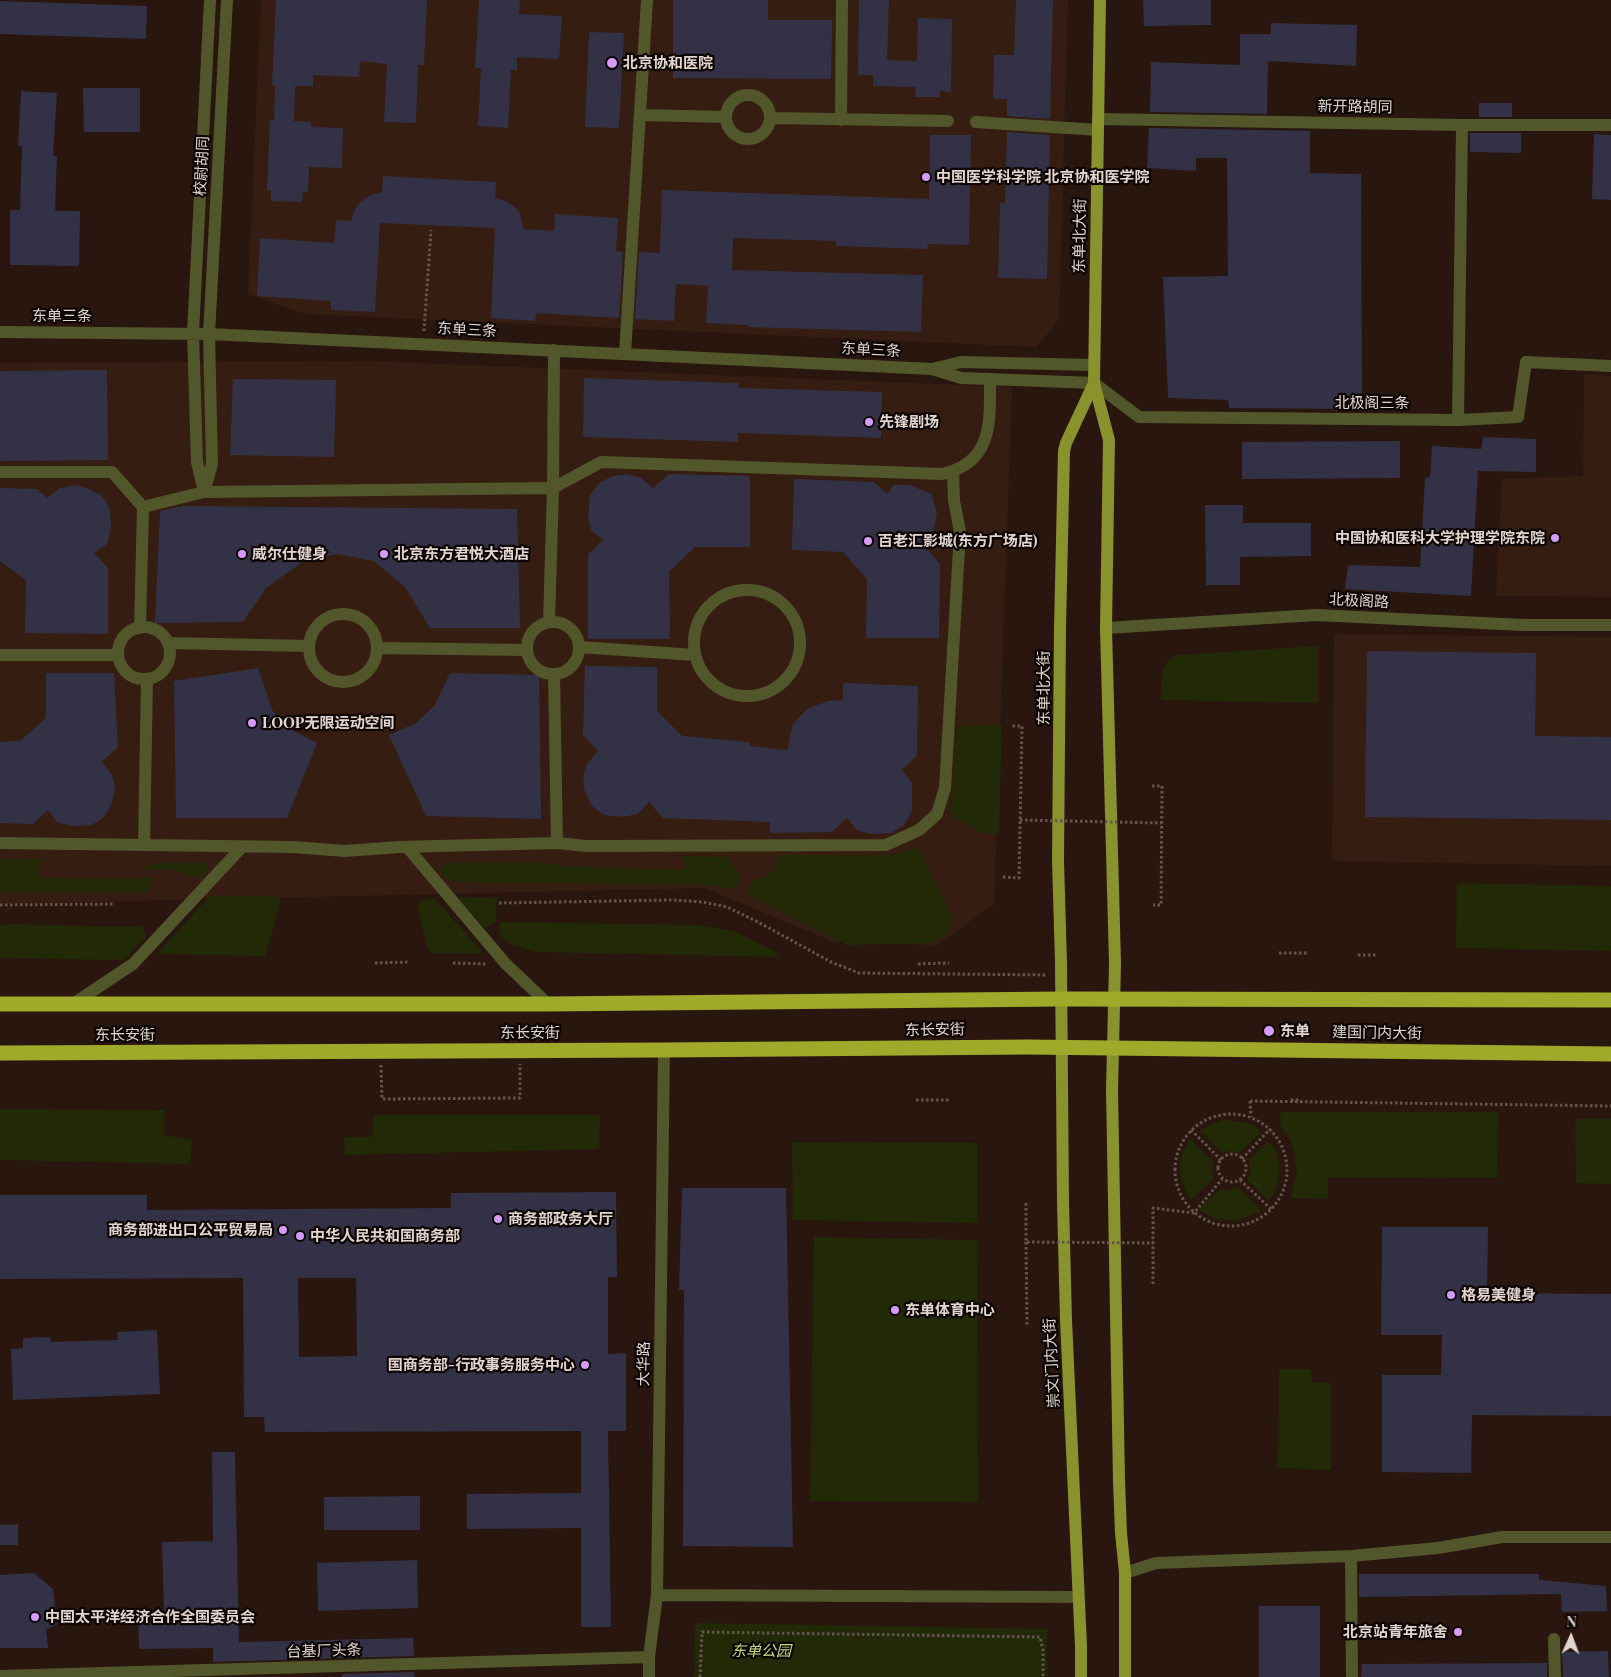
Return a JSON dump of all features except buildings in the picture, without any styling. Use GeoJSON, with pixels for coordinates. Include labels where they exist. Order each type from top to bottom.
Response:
{"type":"FeatureCollection","features":[{"type":"Feature","properties":{"kind":"highway","name":"东长安街"},"geometry":{"type":"LineString","coordinates":[[0,1004],[548,1004],[1114,1000]]}},
{"type":"Feature","properties":{"kind":"highway"},"geometry":{"type":"LineString","coordinates":[[1114,1000],[1611,1000]]}},
{"type":"Feature","properties":{"kind":"highway","name":"东长安街"},"geometry":{"type":"LineString","coordinates":[[0,1053],[1113,1047]]}},
{"type":"Feature","properties":{"kind":"highway","name":"建国门内大街"},"geometry":{"type":"LineString","coordinates":[[1113,1047],[1611,1054]]}},
{"type":"Feature","properties":{"kind":"main road","name":"东单北大街"},"geometry":{"type":"LineString","coordinates":[[1100,0],[1094,383],[1109,440],[1106,628],[1115,964],[1113,1047]]}},
{"type":"Feature","properties":{"kind":"main road","name":"东单北大街"},"geometry":{"type":"LineString","coordinates":[[1060,999],[1058,850],[1064,452],[1066,443],[1094,383]]}},
{"type":"Feature","properties":{"kind":"main road","name":"崇文门内大街"},"geometry":{"type":"LineString","coordinates":[[1060,999],[1065,1281],[1081,1677]]}},
{"type":"Feature","properties":{"kind":"main road"},"geometry":{"type":"LineString","coordinates":[[1113,1047],[1112,1100],[1118,1481],[1121,1533],[1126,1573],[1125,1677]]}},
{"type":"Feature","properties":{"kind":"street","name":"校尉胡同"},"geometry":{"type":"LineString","coordinates":[[204,492],[197,462],[193,333],[210,0]]}},
{"type":"Feature","properties":{"kind":"street","name":"校尉胡同"},"geometry":{"type":"LineString","coordinates":[[204,492],[212,464],[209,334],[228,0]]}},
{"type":"Feature","properties":{"kind":"street"},"geometry":{"type":"LineString","coordinates":[[625,354],[647,0]]}},
{"type":"Feature","properties":{"kind":"street"},"geometry":{"type":"LineString","coordinates":[[837,120],[842,0]]}},
{"type":"Feature","properties":{"kind":"street"},"geometry":{"type":"LineString","coordinates":[[749,95],[756,96],[768,104],[771,118],[769,126],[759,137],[744,139],[731,132],[726,117],[727,110],[735,99],[749,95]]}},
{"type":"Feature","properties":{"kind":"street"},"geometry":{"type":"LineString","coordinates":[[641,115],[726,117]]}},
{"type":"Feature","properties":{"kind":"street"},"geometry":{"type":"LineString","coordinates":[[771,118],[948,121]]}},
{"type":"Feature","properties":{"kind":"street","name":"新开路胡同"},"geometry":{"type":"LineString","coordinates":[[976,122],[1098,125],[1611,125]]}},
{"type":"Feature","properties":{"kind":"street"},"geometry":{"type":"LineString","coordinates":[[1458,420],[1462,125]]}},
{"type":"Feature","properties":{"kind":"street","name":"东单三条"},"geometry":{"type":"LineString","coordinates":[[0,332],[193,333],[932,369],[961,378],[1094,383]]}},
{"type":"Feature","properties":{"kind":"street"},"geometry":{"type":"LineString","coordinates":[[549,622],[553,488],[554,350]]}},
{"type":"Feature","properties":{"kind":"street","name":"东单三条"},"geometry":{"type":"LineString","coordinates":[[932,369],[961,362],[1094,365]]}},
{"type":"Feature","properties":{"kind":"street","name":"北极阁三条"},"geometry":{"type":"LineString","coordinates":[[1094,383],[1139,417],[1458,420],[1518,418],[1526,362],[1611,366]]}},
{"type":"Feature","properties":{"kind":"street"},"geometry":{"type":"LineString","coordinates":[[143,507],[204,492],[553,488],[601,462],[932,473],[954,471],[971,462],[982,448],[988,419],[990,380]]}},
{"type":"Feature","properties":{"kind":"street"},"geometry":{"type":"LineString","coordinates":[[0,843],[292,847],[345,852],[558,843],[586,846],[886,845],[919,830],[937,814],[945,788],[960,532],[954,500],[954,471]]}},
{"type":"Feature","properties":{"kind":"street"},"geometry":{"type":"LineString","coordinates":[[0,472],[112,472],[143,507],[140,628]]}},
{"type":"Feature","properties":{"kind":"street"},"geometry":{"type":"LineString","coordinates":[[741,590],[758,591],[775,598],[788,610],[797,625],[800,643],[797,660],[789,675],[777,687],[761,694],[744,696],[728,692],[712,684],[701,671],[695,655],[694,637],[698,620],[709,605],[723,595],[741,590]]}},
{"type":"Feature","properties":{"kind":"street"},"geometry":{"type":"LineString","coordinates":[[339,614],[350,614],[366,622],[376,637],[378,648],[376,659],[371,669],[363,677],[353,682],[342,683],[331,681],[321,675],[314,667],[310,657],[309,646],[311,634],[318,624],[327,618],[339,614]]}},
{"type":"Feature","properties":{"kind":"street","name":"北极阁路"},"geometry":{"type":"LineString","coordinates":[[1106,628],[1316,615],[1524,626],[1611,625]]}},
{"type":"Feature","properties":{"kind":"street"},"geometry":{"type":"LineString","coordinates":[[549,622],[558,622],[566,625],[573,631],[579,647],[578,656],[574,664],[567,670],[554,674],[542,672],[536,668],[531,663],[526,650],[527,642],[535,628],[549,622]]}},
{"type":"Feature","properties":{"kind":"street"},"geometry":{"type":"LineString","coordinates":[[140,628],[149,628],[157,631],[164,636],[168,643],[170,659],[167,667],[155,677],[147,679],[138,679],[130,676],[120,663],[118,654],[119,647],[126,634],[140,628]]}},
{"type":"Feature","properties":{"kind":"street"},"geometry":{"type":"LineString","coordinates":[[168,643],[309,646]]}},
{"type":"Feature","properties":{"kind":"street"},"geometry":{"type":"LineString","coordinates":[[579,647],[695,655]]}},
{"type":"Feature","properties":{"kind":"street"},"geometry":{"type":"LineString","coordinates":[[378,648],[526,650]]}},
{"type":"Feature","properties":{"kind":"street"},"geometry":{"type":"LineString","coordinates":[[0,655],[118,654]]}},
{"type":"Feature","properties":{"kind":"street"},"geometry":{"type":"LineString","coordinates":[[554,674],[558,843]]}},
{"type":"Feature","properties":{"kind":"street"},"geometry":{"type":"LineString","coordinates":[[144,845],[147,679]]}},
{"type":"Feature","properties":{"kind":"street"},"geometry":{"type":"LineString","coordinates":[[73,1004],[133,964],[242,847]]}},
{"type":"Feature","properties":{"kind":"street"},"geometry":{"type":"LineString","coordinates":[[407,848],[505,963],[548,1004]]}},
{"type":"Feature","properties":{"kind":"street","name":"大华路"},"geometry":{"type":"LineString","coordinates":[[649,1677],[649,1657],[657,1595],[664,1050]]}},
{"type":"Feature","properties":{"kind":"street"},"geometry":{"type":"LineString","coordinates":[[1126,1573],[1156,1563],[1351,1556],[1438,1548],[1502,1537],[1611,1537]]}},
{"type":"Feature","properties":{"kind":"street"},"geometry":{"type":"LineString","coordinates":[[1351,1556],[1352,1677]]}},
{"type":"Feature","properties":{"kind":"street"},"geometry":{"type":"LineString","coordinates":[[657,1595],[1078,1597]]}},
{"type":"Feature","properties":{"kind":"street"},"geometry":{"type":"LineString","coordinates":[[1554,1639],[1555,1677]]}},
{"type":"Feature","properties":{"kind":"street","name":"台基厂头条"},"geometry":{"type":"LineString","coordinates":[[0,1676],[649,1657]]}},
{"type":"Feature","properties":{"kind":"path"},"geometry":{"type":"LineString","coordinates":[[424,344],[431,230]]}},
{"type":"Feature","properties":{"kind":"path"},"geometry":{"type":"LineString","coordinates":[[1003,877],[1020,878],[1022,726],[1011,726]]}},
{"type":"Feature","properties":{"kind":"path"},"geometry":{"type":"LineString","coordinates":[[1152,786],[1162,786],[1161,905],[1153,905]]}},
{"type":"Feature","properties":{"kind":"path"},"geometry":{"type":"LineString","coordinates":[[1020,820],[1161,822]]}},
{"type":"Feature","properties":{"kind":"path"},"geometry":{"type":"LineString","coordinates":[[499,903],[672,900],[702,902],[727,907],[831,962],[859,973],[1061,975]]}},
{"type":"Feature","properties":{"kind":"path"},"geometry":{"type":"LineString","coordinates":[[0,906],[115,904]]}},
{"type":"Feature","properties":{"kind":"path"},"geometry":{"type":"LineString","coordinates":[[1279,953],[1309,953]]}},
{"type":"Feature","properties":{"kind":"path"},"geometry":{"type":"LineString","coordinates":[[1358,955],[1376,955]]}},
{"type":"Feature","properties":{"kind":"path"},"geometry":{"type":"LineString","coordinates":[[375,962],[410,962]]}},
{"type":"Feature","properties":{"kind":"path"},"geometry":{"type":"LineString","coordinates":[[453,963],[487,964]]}},
{"type":"Feature","properties":{"kind":"path"},"geometry":{"type":"LineString","coordinates":[[918,964],[949,963]]}},
{"type":"Feature","properties":{"kind":"path"},"geometry":{"type":"LineString","coordinates":[[380,1051],[382,1099],[520,1098],[520,1051]]}},
{"type":"Feature","properties":{"kind":"path"},"geometry":{"type":"LineString","coordinates":[[916,1100],[950,1100]]}},
{"type":"Feature","properties":{"kind":"path"},"geometry":{"type":"LineString","coordinates":[[1250,1102],[1300,1100]]}},
{"type":"Feature","properties":{"kind":"path"},"geometry":{"type":"LineString","coordinates":[[1250,1102],[1611,1106]]}},
{"type":"Feature","properties":{"kind":"path"},"geometry":{"type":"LineString","coordinates":[[1250,1102],[1251,1117]]}},
{"type":"Feature","properties":{"kind":"path"},"geometry":{"type":"LineString","coordinates":[[1235,1114],[1251,1117],[1270,1129],[1281,1144],[1286,1160],[1287,1178],[1281,1195],[1271,1210],[1258,1219],[1242,1225],[1225,1226],[1209,1222],[1194,1213],[1184,1202],[1177,1188],[1174,1172],[1175,1157],[1181,1142],[1203,1120],[1219,1115],[1235,1114]]}},
{"type":"Feature","properties":{"kind":"path"},"geometry":{"type":"LineString","coordinates":[[1242,1160],[1270,1129]]}},
{"type":"Feature","properties":{"kind":"path"},"geometry":{"type":"LineString","coordinates":[[1191,1130],[1221,1160]]}},
{"type":"Feature","properties":{"kind":"path"},"geometry":{"type":"LineString","coordinates":[[1231,1155],[1235,1155],[1242,1160],[1245,1172],[1240,1180],[1231,1182],[1222,1179],[1218,1171],[1221,1160],[1231,1155]]}},
{"type":"Feature","properties":{"kind":"path"},"geometry":{"type":"LineString","coordinates":[[1194,1213],[1222,1179]]}},
{"type":"Feature","properties":{"kind":"path"},"geometry":{"type":"LineString","coordinates":[[1240,1180],[1271,1210]]}},
{"type":"Feature","properties":{"kind":"path"},"geometry":{"type":"LineString","coordinates":[[1026,1203],[1027,1326]]}},
{"type":"Feature","properties":{"kind":"path"},"geometry":{"type":"LineString","coordinates":[[1153,1284],[1153,1208],[1194,1213]]}},
{"type":"Feature","properties":{"kind":"path"},"geometry":{"type":"LineString","coordinates":[[1026,1242],[1153,1244]]}},
{"type":"Feature","properties":{"kind":"path"},"geometry":{"type":"LineString","coordinates":[[700,1677],[702,1632],[1040,1637],[1043,1650],[1043,1677]]}},
{"type":"Feature","properties":{"kind":"shaded area"},"geometry":{"type":"Polygon","coordinates":[[[261,0],[1068,0],[1059,319],[1037,347],[305,314],[248,294],[261,0]]]}},
{"type":"Feature","properties":{"kind":"shaded area"},"geometry":{"type":"Polygon","coordinates":[[[369,361],[1012,387],[994,904],[937,945],[834,942],[704,888],[0,904],[0,363],[369,361]]]}},
{"type":"Feature","properties":{"kind":"shaded area","name":"中国协和医科大学护理学院东院"},"geometry":{"type":"Polygon","coordinates":[[[1584,374],[1611,376],[1611,597],[1496,596],[1502,479],[1583,476],[1584,374]]]}},
{"type":"Feature","properties":{"kind":"shaded area"},"geometry":{"type":"Polygon","coordinates":[[[1334,634],[1611,637],[1611,866],[1332,861],[1334,634]]]}},
{"type":"Feature","properties":{"kind":"green space"},"geometry":{"type":"Polygon","coordinates":[[[1318,646],[1318,703],[1161,700],[1164,669],[1167,663],[1176,655],[1318,646]]]}},
{"type":"Feature","properties":{"kind":"green space"},"geometry":{"type":"Polygon","coordinates":[[[1002,725],[999,834],[982,833],[949,813],[952,799],[956,726],[1002,725]]]}},
{"type":"Feature","properties":{"kind":"green space"},"geometry":{"type":"Polygon","coordinates":[[[918,847],[951,913],[951,924],[947,934],[935,943],[847,945],[746,894],[754,879],[765,878],[772,871],[780,855],[891,855],[918,847]]]}},
{"type":"Feature","properties":{"kind":"green space"},"geometry":{"type":"Polygon","coordinates":[[[678,856],[729,857],[734,868],[742,875],[735,889],[710,885],[462,882],[451,880],[441,873],[440,869],[446,863],[539,862],[563,866],[683,870],[686,865],[684,860],[678,856]]]}},
{"type":"Feature","properties":{"kind":"green space"},"geometry":{"type":"Polygon","coordinates":[[[0,859],[43,859],[38,869],[40,876],[45,878],[154,878],[147,892],[0,892],[0,859]]]}},
{"type":"Feature","properties":{"kind":"green space"},"geometry":{"type":"Polygon","coordinates":[[[157,863],[205,863],[208,868],[204,876],[197,878],[172,870],[136,870],[157,863]]]}},
{"type":"Feature","properties":{"kind":"green space"},"geometry":{"type":"Polygon","coordinates":[[[1457,883],[1611,886],[1611,951],[1456,948],[1457,883]]]}},
{"type":"Feature","properties":{"kind":"green space"},"geometry":{"type":"Polygon","coordinates":[[[210,896],[275,896],[281,900],[265,956],[157,954],[210,896]]]}},
{"type":"Feature","properties":{"kind":"green space"},"geometry":{"type":"Polygon","coordinates":[[[457,897],[497,898],[496,922],[485,928],[457,897]]]}},
{"type":"Feature","properties":{"kind":"green space"},"geometry":{"type":"Polygon","coordinates":[[[435,899],[483,953],[432,953],[428,950],[417,906],[420,900],[435,899]]]}},
{"type":"Feature","properties":{"kind":"green space"},"geometry":{"type":"Polygon","coordinates":[[[500,922],[698,925],[733,931],[778,953],[777,957],[536,952],[513,945],[500,936],[500,922]]]}},
{"type":"Feature","properties":{"kind":"green space"},"geometry":{"type":"Polygon","coordinates":[[[8,924],[142,927],[146,937],[123,960],[0,958],[0,926],[8,924]]]}},
{"type":"Feature","properties":{"kind":"green space"},"geometry":{"type":"Polygon","coordinates":[[[0,1109],[165,1110],[164,1135],[192,1140],[190,1164],[0,1160],[0,1109]]]}},
{"type":"Feature","properties":{"kind":"green space"},"geometry":{"type":"Polygon","coordinates":[[[1498,1112],[1497,1178],[1328,1177],[1328,1199],[1291,1198],[1297,1172],[1294,1152],[1289,1137],[1281,1127],[1280,1113],[1498,1112]]]}},
{"type":"Feature","properties":{"kind":"green space"},"geometry":{"type":"Polygon","coordinates":[[[374,1115],[600,1115],[599,1149],[345,1155],[344,1137],[372,1137],[374,1115]]]}},
{"type":"Feature","properties":{"kind":"green space"},"geometry":{"type":"Polygon","coordinates":[[[1575,1119],[1611,1119],[1611,1184],[1576,1183],[1575,1119]]]}},
{"type":"Feature","properties":{"kind":"green space"},"geometry":{"type":"Polygon","coordinates":[[[1222,1120],[1249,1124],[1258,1128],[1261,1132],[1240,1153],[1229,1151],[1222,1153],[1200,1130],[1222,1120]]]}},
{"type":"Feature","properties":{"kind":"green space"},"geometry":{"type":"Polygon","coordinates":[[[1190,1139],[1214,1162],[1211,1169],[1214,1178],[1190,1201],[1180,1170],[1182,1155],[1190,1139]]]}},
{"type":"Feature","properties":{"kind":"green space"},"geometry":{"type":"Polygon","coordinates":[[[1268,1141],[1276,1151],[1279,1163],[1277,1184],[1269,1201],[1247,1180],[1250,1173],[1249,1161],[1268,1141]]]}},
{"type":"Feature","properties":{"kind":"green space"},"geometry":{"type":"Polygon","coordinates":[[[792,1142],[977,1143],[977,1223],[793,1220],[792,1142]]]}},
{"type":"Feature","properties":{"kind":"green space"},"geometry":{"type":"Polygon","coordinates":[[[1238,1187],[1261,1211],[1237,1219],[1222,1220],[1214,1218],[1199,1209],[1222,1188],[1230,1190],[1238,1187]]]}},
{"type":"Feature","properties":{"kind":"green space","name":"东单体育中心"},"geometry":{"type":"Polygon","coordinates":[[[814,1237],[977,1240],[978,1502],[810,1501],[814,1237]]]}},
{"type":"Feature","properties":{"kind":"green space"},"geometry":{"type":"Polygon","coordinates":[[[1279,1369],[1311,1369],[1312,1382],[1331,1383],[1331,1470],[1278,1468],[1279,1369]]]}},
{"type":"Feature","properties":{"kind":"green space","name":"东单公园"},"geometry":{"type":"Polygon","coordinates":[[[695,1623],[1047,1629],[1047,1677],[694,1677],[695,1623]]]}},
{"type":"Feature","properties":{"kind":"place","name":"北京协和医院"},"geometry":{"type":"Point","coordinates":[612,63]}},
{"type":"Feature","properties":{"kind":"place","name":"中国医学科学院 北京协和医学院"},"geometry":{"type":"Point","coordinates":[926,177]}},
{"type":"Feature","properties":{"kind":"place","name":"先锋剧场"},"geometry":{"type":"Point","coordinates":[869,422]}},
{"type":"Feature","properties":{"kind":"place","name":"中国协和医科大学护理学院东院"},"geometry":{"type":"Point","coordinates":[1555,538]}},
{"type":"Feature","properties":{"kind":"place","name":"百老汇影城(东方广场店)"},"geometry":{"type":"Point","coordinates":[868,541]}},
{"type":"Feature","properties":{"kind":"place","name":"威尔仕健身"},"geometry":{"type":"Point","coordinates":[242,554]}},
{"type":"Feature","properties":{"kind":"place","name":"北京东方君悦大酒店"},"geometry":{"type":"Point","coordinates":[384,554]}},
{"type":"Feature","properties":{"kind":"place","name":"LOOP无限运动空间"},"geometry":{"type":"Point","coordinates":[252,723]}},
{"type":"Feature","properties":{"kind":"place","name":"东单"},"geometry":{"type":"Point","coordinates":[1269,1031]}},
{"type":"Feature","properties":{"kind":"place","name":"商务部政务大厅"},"geometry":{"type":"Point","coordinates":[498,1219]}},
{"type":"Feature","properties":{"kind":"place","name":"商务部进出口公平贸易局"},"geometry":{"type":"Point","coordinates":[283,1230]}},
{"type":"Feature","properties":{"kind":"place","name":"中华人民共和国商务部"},"geometry":{"type":"Point","coordinates":[300,1236]}},
{"type":"Feature","properties":{"kind":"place","name":"格易美健身"},"geometry":{"type":"Point","coordinates":[1451,1295]}},
{"type":"Feature","properties":{"kind":"place","name":"东单体育中心"},"geometry":{"type":"Point","coordinates":[895,1310]}},
{"type":"Feature","properties":{"kind":"place","name":"国商务部-行政事务服务中心"},"geometry":{"type":"Point","coordinates":[585,1365]}},
{"type":"Feature","properties":{"kind":"place","name":"中国太平洋经济合作全国委员会"},"geometry":{"type":"Point","coordinates":[35,1617]}},
{"type":"Feature","properties":{"kind":"place","name":"北京站青年旅舍"},"geometry":{"type":"Point","coordinates":[1458,1632]}}]}
